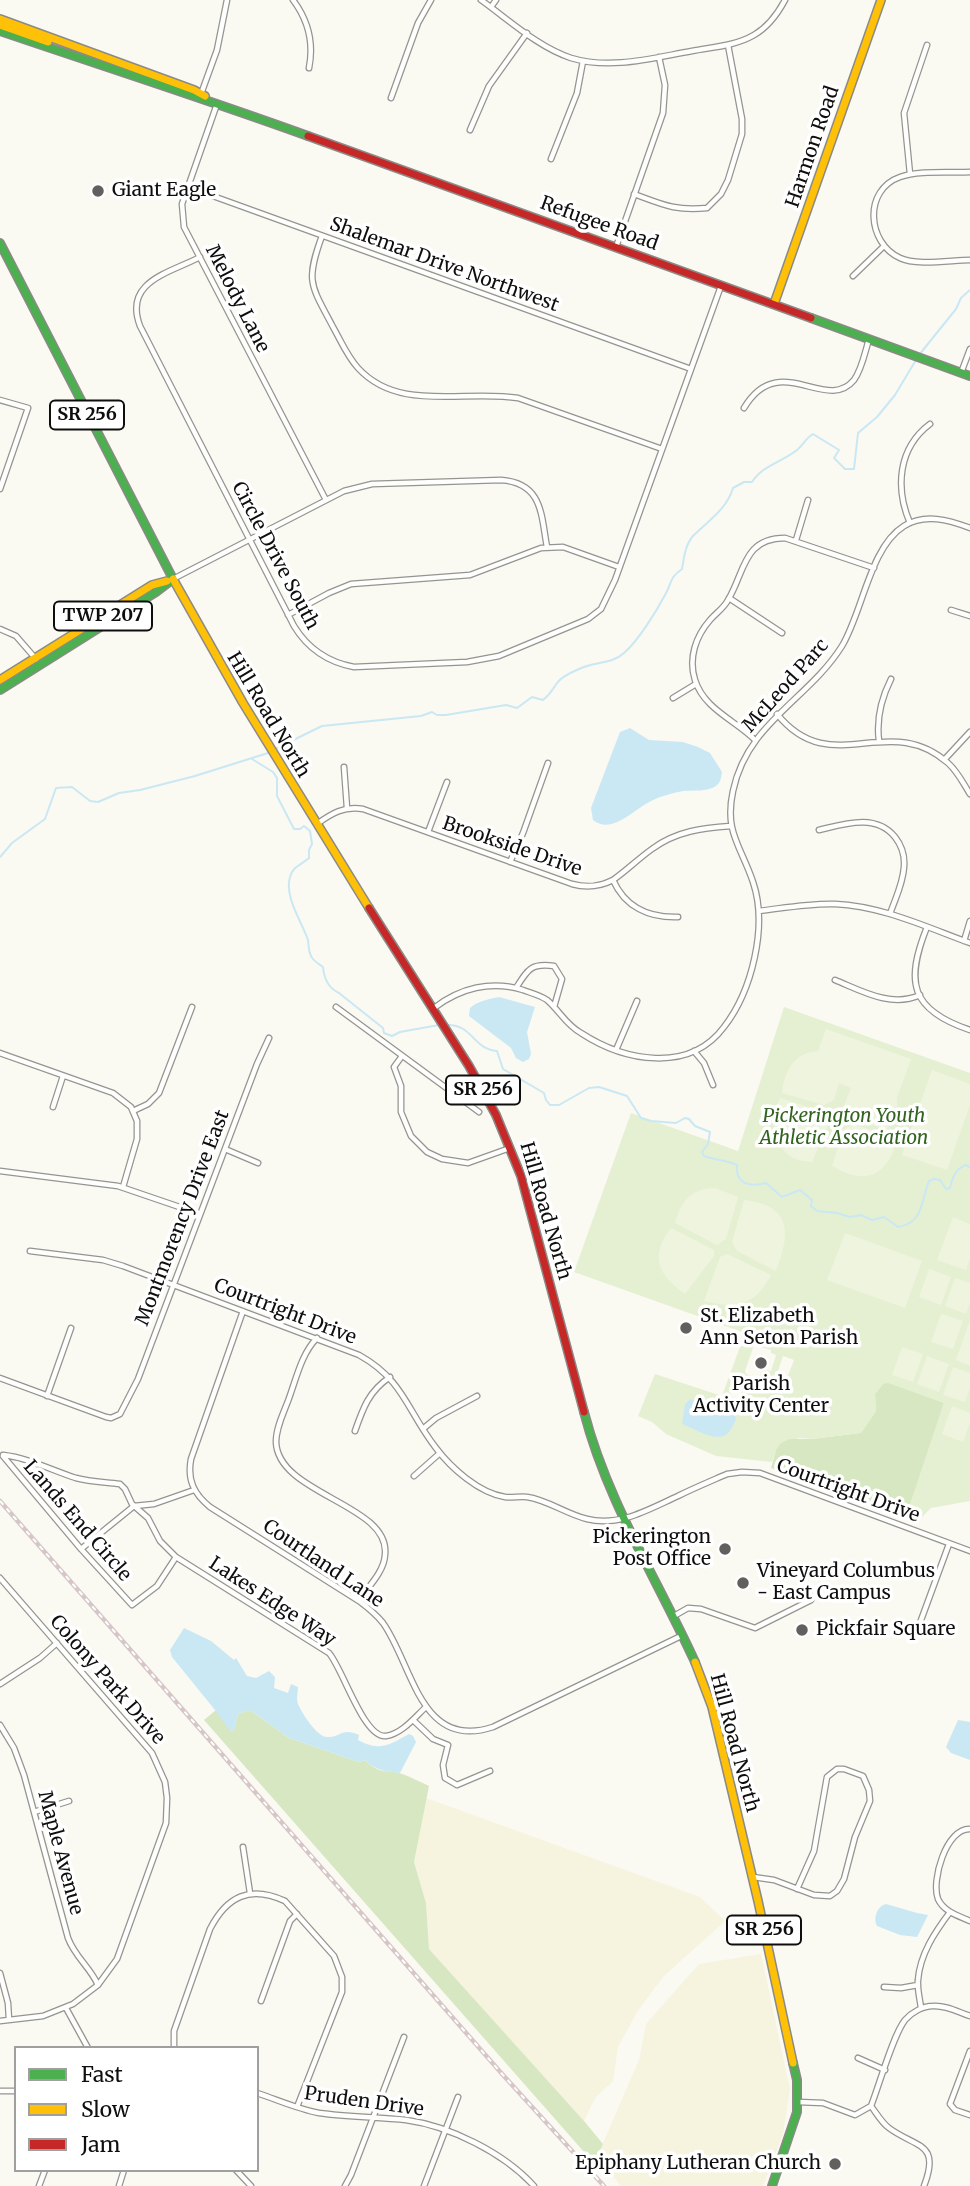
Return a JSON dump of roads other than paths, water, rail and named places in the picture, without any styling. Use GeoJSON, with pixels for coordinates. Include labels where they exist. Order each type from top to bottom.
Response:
{"type":"FeatureCollection","features":[{"type":"Feature","properties":{"kind":"main road","name":"Harmon Road"},"geometry":{"type":"LineString","coordinates":[[774,304],[881,0]]}},
{"type":"Feature","properties":{"kind":"main road","name":"Refugee Road"},"geometry":{"type":"LineString","coordinates":[[0,19],[217,103],[970,376]]}},
{"type":"Feature","properties":{"kind":"main road","name":"Refugee Road"},"geometry":{"type":"LineString","coordinates":[[0,25],[55,44],[62,42]]}},
{"type":"Feature","properties":{"kind":"main road","name":"Refugee Road"},"geometry":{"type":"LineString","coordinates":[[0,31],[201,96]]}},
{"type":"Feature","properties":{"kind":"main road","name":"Hill Road North"},"geometry":{"type":"LineString","coordinates":[[1,247],[207,644],[278,763],[440,1019],[485,1094],[511,1148],[531,1208],[589,1435],[603,1473],[682,1635],[712,1707],[795,2064],[798,2102],[793,2128],[772,2186]]}},
{"type":"Feature","properties":{"kind":"main road","name":"TWP 207"},"geometry":{"type":"LineString","coordinates":[[0,680],[38,662],[156,592],[173,579]]}},
{"type":"Feature","properties":{"kind":"main road","name":"TWP 207"},"geometry":{"type":"LineString","coordinates":[[0,690],[38,662]]}},
{"type":"Feature","properties":{"kind":"street"},"geometry":{"type":"LineString","coordinates":[[201,96],[216,54],[228,0]]}},
{"type":"Feature","properties":{"kind":"street"},"geometry":{"type":"LineString","coordinates":[[293,0],[308,29],[311,47],[309,68]]}},
{"type":"Feature","properties":{"kind":"street"},"geometry":{"type":"LineString","coordinates":[[391,99],[418,23],[431,0]]}},
{"type":"Feature","properties":{"kind":"street"},"geometry":{"type":"LineString","coordinates":[[481,0],[561,54],[583,61],[619,63],[728,45],[746,39],[760,32],[772,21],[785,0]]}},
{"type":"Feature","properties":{"kind":"street"},"geometry":{"type":"LineString","coordinates":[[491,7],[496,0]]}},
{"type":"Feature","properties":{"kind":"street"},"geometry":{"type":"LineString","coordinates":[[470,130],[489,86],[527,33]]}},
{"type":"Feature","properties":{"kind":"street"},"geometry":{"type":"LineString","coordinates":[[634,194],[686,210],[707,208],[721,194],[737,157],[743,119],[728,45]]}},
{"type":"Feature","properties":{"kind":"street"},"geometry":{"type":"LineString","coordinates":[[910,174],[904,113],[927,45]]}},
{"type":"Feature","properties":{"kind":"street"},"geometry":{"type":"LineString","coordinates":[[615,247],[663,113],[664,85],[659,57]]}},
{"type":"Feature","properties":{"kind":"street"},"geometry":{"type":"LineString","coordinates":[[551,159],[577,93],[583,61]]}},
{"type":"Feature","properties":{"kind":"street","name":"Melody Lane"},"geometry":{"type":"LineString","coordinates":[[217,103],[182,204],[183,220],[188,235],[326,500]]}},
{"type":"Feature","properties":{"kind":"street"},"geometry":{"type":"LineString","coordinates":[[970,172],[902,176],[889,184],[875,203],[874,226],[884,246],[905,260],[970,260]]}},
{"type":"Feature","properties":{"kind":"street","name":"Shalemar Drive Northwest"},"geometry":{"type":"LineString","coordinates":[[188,187],[691,369]]}},
{"type":"Feature","properties":{"kind":"street"},"geometry":{"type":"LineString","coordinates":[[322,236],[311,271],[315,293],[348,356],[376,383],[407,395],[494,395],[518,398],[662,449]]}},
{"type":"Feature","properties":{"kind":"street"},"geometry":{"type":"LineString","coordinates":[[853,276],[884,246]]}},
{"type":"Feature","properties":{"kind":"street","name":"Circle Drive South"},"geometry":{"type":"LineString","coordinates":[[200,257],[163,274],[143,288],[138,295],[135,311],[139,326],[300,635],[310,648],[326,659],[346,666],[483,660],[588,619],[601,609],[619,567],[721,286]]}},
{"type":"Feature","properties":{"kind":"street"},"geometry":{"type":"LineString","coordinates":[[744,408],[759,390],[774,383],[797,382],[827,391],[845,387],[858,374],[869,339]]}},
{"type":"Feature","properties":{"kind":"street"},"geometry":{"type":"LineString","coordinates":[[961,373],[970,349]]}},
{"type":"Feature","properties":{"kind":"street"},"geometry":{"type":"LineString","coordinates":[[0,400],[28,408],[0,489]]}},
{"type":"Feature","properties":{"kind":"street"},"geometry":{"type":"LineString","coordinates":[[930,424],[913,442],[901,471],[901,494],[910,523],[936,518],[970,528]]}},
{"type":"Feature","properties":{"kind":"street"},"geometry":{"type":"LineString","coordinates":[[173,579],[351,488],[372,484],[501,480],[517,482],[530,490],[538,503],[547,547]]}},
{"type":"Feature","properties":{"kind":"street"},"geometry":{"type":"LineString","coordinates":[[796,540],[808,500]]}},
{"type":"Feature","properties":{"kind":"street","name":"McLeod Parc"},"geometry":{"type":"LineString","coordinates":[[433,1009],[452,996],[475,988],[497,984],[516,988],[542,997],[577,1031],[594,1041],[644,1058],[676,1057],[694,1051],[724,1028],[739,999],[758,946],[759,911],[753,882],[733,838],[731,826],[735,782],[755,740],[834,657],[850,630],[887,541],[910,523]]}},
{"type":"Feature","properties":{"kind":"street"},"geometry":{"type":"LineString","coordinates":[[755,740],[711,705],[696,684],[692,663],[695,646],[706,625],[729,598],[746,559],[758,546],[777,538],[796,540],[874,568]]}},
{"type":"Feature","properties":{"kind":"street"},"geometry":{"type":"LineString","coordinates":[[288,615],[354,583],[475,574],[547,547],[564,547],[619,567]]}},
{"type":"Feature","properties":{"kind":"street"},"geometry":{"type":"LineString","coordinates":[[729,598],[782,633]]}},
{"type":"Feature","properties":{"kind":"street"},"geometry":{"type":"LineString","coordinates":[[951,610],[970,615]]}},
{"type":"Feature","properties":{"kind":"street"},"geometry":{"type":"LineString","coordinates":[[0,629],[16,636],[38,662]]}},
{"type":"Feature","properties":{"kind":"street"},"geometry":{"type":"LineString","coordinates":[[878,741],[880,709],[891,679]]}},
{"type":"Feature","properties":{"kind":"street"},"geometry":{"type":"LineString","coordinates":[[673,698],[696,684]]}},
{"type":"Feature","properties":{"kind":"street"},"geometry":{"type":"LineString","coordinates":[[777,714],[793,732],[815,743],[839,746],[897,741],[928,750],[944,760],[958,774],[970,794]]}},
{"type":"Feature","properties":{"kind":"street"},"geometry":{"type":"LineString","coordinates":[[944,760],[970,732]]}},
{"type":"Feature","properties":{"kind":"street"},"geometry":{"type":"LineString","coordinates":[[510,862],[548,763]]}},
{"type":"Feature","properties":{"kind":"street"},"geometry":{"type":"LineString","coordinates":[[317,824],[333,813],[347,808],[344,767]]}},
{"type":"Feature","properties":{"kind":"street"},"geometry":{"type":"LineString","coordinates":[[428,832],[447,782]]}},
{"type":"Feature","properties":{"kind":"street","name":"Brookside Drive"},"geometry":{"type":"LineString","coordinates":[[347,808],[370,811],[580,886],[596,887],[612,880],[669,838],[692,831],[731,826]]}},
{"type":"Feature","properties":{"kind":"street"},"geometry":{"type":"LineString","coordinates":[[819,830],[864,822],[879,825],[892,834],[903,853],[904,869],[890,914]]}},
{"type":"Feature","properties":{"kind":"street"},"geometry":{"type":"LineString","coordinates":[[612,880],[625,899],[638,909],[658,916],[678,916]]}},
{"type":"Feature","properties":{"kind":"street"},"geometry":{"type":"LineString","coordinates":[[759,911],[834,904],[861,907],[890,914],[967,942],[970,921]]}},
{"type":"Feature","properties":{"kind":"street"},"geometry":{"type":"LineString","coordinates":[[927,927],[915,964],[915,979],[920,995],[940,1018],[970,1030]]}},
{"type":"Feature","properties":{"kind":"street"},"geometry":{"type":"LineString","coordinates":[[516,988],[533,967],[540,964],[554,967],[562,978],[554,1007]]}},
{"type":"Feature","properties":{"kind":"street"},"geometry":{"type":"LineString","coordinates":[[835,980],[890,1000],[905,1000],[920,995]]}},
{"type":"Feature","properties":{"kind":"street"},"geometry":{"type":"LineString","coordinates":[[616,1050],[637,1001]]}},
{"type":"Feature","properties":{"kind":"street"},"geometry":{"type":"LineString","coordinates":[[134,1111],[148,1104],[159,1093],[192,1007]]}},
{"type":"Feature","properties":{"kind":"street"},"geometry":{"type":"LineString","coordinates":[[336,1007],[478,1112]]}},
{"type":"Feature","properties":{"kind":"street","name":"Montmorency Drive East"},"geometry":{"type":"LineString","coordinates":[[47,1396],[106,1417],[117,1416],[124,1408],[132,1394],[269,1038]]}},
{"type":"Feature","properties":{"kind":"street"},"geometry":{"type":"LineString","coordinates":[[694,1051],[704,1063],[713,1084]]}},
{"type":"Feature","properties":{"kind":"street"},"geometry":{"type":"LineString","coordinates":[[0,1053],[113,1093],[126,1101],[134,1111],[137,1121],[137,1139],[123,1187]]}},
{"type":"Feature","properties":{"kind":"street"},"geometry":{"type":"LineString","coordinates":[[402,1056],[394,1067],[401,1086],[401,1112],[411,1136],[427,1152],[442,1159],[468,1163],[511,1148]]}},
{"type":"Feature","properties":{"kind":"street"},"geometry":{"type":"LineString","coordinates":[[53,1107],[63,1076]]}},
{"type":"Feature","properties":{"kind":"street"},"geometry":{"type":"LineString","coordinates":[[225,1149],[258,1163]]}},
{"type":"Feature","properties":{"kind":"street"},"geometry":{"type":"LineString","coordinates":[[0,1171],[123,1187],[200,1214]]}},
{"type":"Feature","properties":{"kind":"street","name":"Courtright Drive"},"geometry":{"type":"LineString","coordinates":[[30,1251],[103,1261],[173,1284],[359,1355],[390,1377],[401,1390],[440,1453],[469,1479],[504,1497],[527,1497],[585,1519],[605,1521],[639,1516],[727,1474],[760,1473],[970,1551]]}},
{"type":"Feature","properties":{"kind":"street"},"geometry":{"type":"LineString","coordinates":[[81,1549],[134,1506],[154,1504],[194,1490],[189,1475],[191,1459],[243,1311]]}},
{"type":"Feature","properties":{"kind":"street"},"geometry":{"type":"LineString","coordinates":[[0,1378],[47,1396],[71,1328]]}},
{"type":"Feature","properties":{"kind":"street"},"geometry":{"type":"LineString","coordinates":[[317,1338],[307,1350],[279,1426],[277,1449],[284,1464],[295,1475],[369,1521],[383,1538],[384,1562],[359,1601]]}},
{"type":"Feature","properties":{"kind":"street"},"geometry":{"type":"LineString","coordinates":[[355,1431],[368,1398],[390,1377]]}},
{"type":"Feature","properties":{"kind":"street"},"geometry":{"type":"LineString","coordinates":[[424,1428],[436,1418],[477,1395]]}},
{"type":"Feature","properties":{"kind":"street"},"geometry":{"type":"LineString","coordinates":[[414,1476],[440,1453]]}},
{"type":"Feature","properties":{"kind":"street","name":"Lakes Edge Way"},"geometry":{"type":"LineString","coordinates":[[3,1455],[27,1460],[96,1483],[120,1484],[134,1506],[145,1513],[160,1541],[176,1557],[329,1653],[366,1725],[374,1733],[386,1736],[401,1729],[426,1707]]}},
{"type":"Feature","properties":{"kind":"street","name":"Lands End Circle"},"geometry":{"type":"LineString","coordinates":[[3,1455],[81,1549],[132,1605],[157,1586],[176,1557]]}},
{"type":"Feature","properties":{"kind":"street","name":"Courtland Lane"},"geometry":{"type":"LineString","coordinates":[[194,1490],[210,1507],[359,1601],[383,1623],[426,1707],[439,1721],[453,1728],[469,1731],[486,1729],[682,1635]]}},
{"type":"Feature","properties":{"kind":"street"},"geometry":{"type":"LineString","coordinates":[[917,1631],[949,1544]]}},
{"type":"Feature","properties":{"kind":"street","name":"Colony Park Drive"},"geometry":{"type":"LineString","coordinates":[[0,2021],[43,2016],[66,2008],[98,1985],[114,1965],[124,1944],[162,1838],[167,1814],[166,1790],[160,1767],[147,1746],[1,1579]]}},
{"type":"Feature","properties":{"kind":"street"},"geometry":{"type":"LineString","coordinates":[[673,1616],[688,1608],[701,1609],[755,1628],[811,1600],[806,1587]]}},
{"type":"Feature","properties":{"kind":"street"},"geometry":{"type":"LineString","coordinates":[[0,1684],[40,1658],[57,1643]]}},
{"type":"Feature","properties":{"kind":"street"},"geometry":{"type":"LineString","coordinates":[[413,1720],[433,1739],[448,1745],[443,1765],[445,1778],[457,1785],[490,1771]]}},
{"type":"Feature","properties":{"kind":"street","name":"Maple Avenue"},"geometry":{"type":"LineString","coordinates":[[0,1725],[19,1760],[68,1938],[74,1953],[95,1977],[98,1985]]}},
{"type":"Feature","properties":{"kind":"street"},"geometry":{"type":"LineString","coordinates":[[752,1877],[774,1880],[797,1889],[814,1895],[830,1896],[837,1891],[844,1879],[855,1837],[870,1801],[863,1776],[837,1769],[827,1777],[814,1851],[797,1889]]}},
{"type":"Feature","properties":{"kind":"street"},"geometry":{"type":"LineString","coordinates":[[34,1812],[69,1801]]}},
{"type":"Feature","properties":{"kind":"street"},"geometry":{"type":"LineString","coordinates":[[970,1829],[957,1832],[950,1840],[937,1879],[939,1900],[950,1912],[970,1921]]}},
{"type":"Feature","properties":{"kind":"street"},"geometry":{"type":"LineString","coordinates":[[243,1847],[250,1893]]}},
{"type":"Feature","properties":{"kind":"street"},"geometry":{"type":"LineString","coordinates":[[174,2046],[174,2031],[210,1929],[223,1908],[250,1893],[285,1901],[334,1956],[340,1968],[342,1986],[297,2107]]}},
{"type":"Feature","properties":{"kind":"street"},"geometry":{"type":"LineString","coordinates":[[921,2008],[918,1980],[929,1942],[950,1912]]}},
{"type":"Feature","properties":{"kind":"street"},"geometry":{"type":"LineString","coordinates":[[261,2001],[290,1921],[297,1914]]}},
{"type":"Feature","properties":{"kind":"street"},"geometry":{"type":"LineString","coordinates":[[0,1973],[8,2003],[9,2020]]}},
{"type":"Feature","properties":{"kind":"street"},"geometry":{"type":"LineString","coordinates":[[884,1987],[901,1989],[918,1986]]}},
{"type":"Feature","properties":{"kind":"street"},"geometry":{"type":"LineString","coordinates":[[798,2102],[823,2103],[855,2115],[871,2106],[905,2020],[921,2008],[932,2005],[970,2016]]}},
{"type":"Feature","properties":{"kind":"street"},"geometry":{"type":"LineString","coordinates":[[66,2008],[87,2046]]}},
{"type":"Feature","properties":{"kind":"street"},"geometry":{"type":"LineString","coordinates":[[345,2186],[404,2037]]}},
{"type":"Feature","properties":{"kind":"street"},"geometry":{"type":"LineString","coordinates":[[970,2051],[950,2104],[955,2110],[970,2115]]}},
{"type":"Feature","properties":{"kind":"street"},"geometry":{"type":"LineString","coordinates":[[858,2058],[885,2070]]}},
{"type":"Feature","properties":{"kind":"street","name":"Pruden Drive"},"geometry":{"type":"LineString","coordinates":[[259,2094],[297,2107],[338,2115],[414,2122],[445,2130],[501,2157],[534,2186]]}},
{"type":"Feature","properties":{"kind":"street"},"geometry":{"type":"LineString","coordinates":[[424,2186],[458,2097]]}},
{"type":"Feature","properties":{"kind":"street"},"geometry":{"type":"LineString","coordinates":[[871,2106],[886,2127],[919,2143],[929,2158],[929,2172],[924,2186]]}},
{"type":"Feature","properties":{"kind":"street"},"geometry":{"type":"LineString","coordinates":[[238,2172],[251,2186]]}},
{"type":"Feature","properties":{"kind":"water"},"geometry":{"type":"Polygon","coordinates":[[[630,728],[649,740],[683,742],[710,753],[722,772],[719,783],[708,789],[683,791],[651,801],[615,823],[600,824],[593,820],[591,808],[620,732],[630,728]]]}},
{"type":"Feature","properties":{"kind":"water"},"geometry":{"type":"Polygon","coordinates":[[[499,997],[535,1007],[527,1032],[531,1054],[529,1059],[523,1062],[516,1058],[511,1048],[469,1016],[473,1006],[499,997]]]}},
{"type":"Feature","properties":{"kind":"water"},"geometry":{"type":"Polygon","coordinates":[[[690,1399],[735,1414],[736,1419],[730,1431],[716,1437],[682,1424],[685,1404],[690,1399]]]}},
{"type":"Feature","properties":{"kind":"water"},"geometry":{"type":"Polygon","coordinates":[[[184,1628],[211,1641],[234,1660],[236,1658],[247,1676],[256,1678],[269,1671],[275,1677],[274,1688],[288,1693],[291,1684],[298,1687],[297,1700],[300,1708],[310,1724],[323,1736],[353,1733],[359,1735],[358,1740],[366,1744],[384,1746],[409,1734],[413,1736],[416,1742],[400,1773],[381,1770],[365,1760],[359,1762],[289,1738],[250,1710],[238,1714],[234,1730],[230,1731],[172,1657],[170,1650],[184,1628]]]}},
{"type":"Feature","properties":{"kind":"water"},"geometry":{"type":"Polygon","coordinates":[[[958,1720],[970,1722],[970,1760],[951,1753],[946,1747],[958,1720]]]}},
{"type":"Feature","properties":{"kind":"water"},"geometry":{"type":"Polygon","coordinates":[[[886,1904],[928,1915],[917,1937],[900,1935],[877,1926],[877,1913],[880,1907],[886,1904]]]}},
{"type":"Feature","properties":{"kind":"waterway"},"geometry":{"type":"LineString","coordinates":[[919,355],[956,309],[961,298],[970,290]]}},
{"type":"Feature","properties":{"kind":"waterway"},"geometry":{"type":"LineString","coordinates":[[273,750],[322,726],[421,716],[432,712],[446,715],[506,705],[517,708],[532,697],[543,700],[559,681],[570,673],[619,657],[641,634],[673,578],[682,569],[690,540],[722,508],[733,488],[744,482],[752,482],[756,476],[797,450],[813,434],[839,450],[834,458],[845,469],[854,469],[858,433],[877,417],[895,395],[916,360]]}},
{"type":"Feature","properties":{"kind":"waterway"},"geometry":{"type":"LineString","coordinates":[[0,857],[12,843],[45,819],[56,788],[72,787],[90,801],[98,802],[119,793],[195,776],[268,753]]}},
{"type":"Feature","properties":{"kind":"waterway"},"geometry":{"type":"LineString","coordinates":[[252,759],[273,772],[277,778],[277,796],[294,829],[304,826],[310,831],[312,844],[309,858],[291,873],[289,893],[308,940],[310,954],[323,967],[329,985],[383,1028],[384,1033],[392,1036],[439,1025]]}},
{"type":"Feature","properties":{"kind":"waterway"},"geometry":{"type":"LineString","coordinates":[[448,1025],[463,1029],[483,1046],[497,1051],[503,1069],[544,1093],[550,1105],[559,1105],[589,1088],[599,1087],[627,1096],[641,1118],[676,1123],[685,1118],[689,1119],[695,1126],[710,1132],[708,1144],[702,1152],[704,1156],[737,1165],[741,1181],[755,1185],[766,1183],[782,1197],[800,1190],[812,1200],[811,1206],[817,1211],[850,1217],[861,1215],[872,1220],[884,1217],[898,1227],[906,1225],[917,1216],[929,1181],[940,1180],[946,1189],[950,1188],[957,1171],[966,1165],[970,1167]]}},
{"type":"Feature","properties":{"kind":"railway"},"geometry":{"type":"LineString","coordinates":[[0,1501],[503,2075],[604,2186]]}},
{"type":"Feature","properties":{"kind":"place","name":"Giant Eagle"},"geometry":{"type":"Point","coordinates":[98,191]}},
{"type":"Feature","properties":{"kind":"place","name":"St. Elizabeth Ann Seton Parish"},"geometry":{"type":"Point","coordinates":[686,1328]}},
{"type":"Feature","properties":{"kind":"place","name":"Parish Activity Center"},"geometry":{"type":"Point","coordinates":[761,1363]}},
{"type":"Feature","properties":{"kind":"place","name":"Pickerington Post Office"},"geometry":{"type":"Point","coordinates":[725,1549]}},
{"type":"Feature","properties":{"kind":"place","name":"Vineyard Columbus - East Campus"},"geometry":{"type":"Point","coordinates":[743,1583]}},
{"type":"Feature","properties":{"kind":"place","name":"Pickfair Square"},"geometry":{"type":"Point","coordinates":[802,1630]}},
{"type":"Feature","properties":{"kind":"place","name":"Epiphany Lutheran Church"},"geometry":{"type":"Point","coordinates":[835,2164]}},
{"type":"Feature","properties":{"kind":"park label","name":"Pickerington Youth Athletic Association"},"geometry":{"type":"Point","coordinates":[844,1128]}}]}
